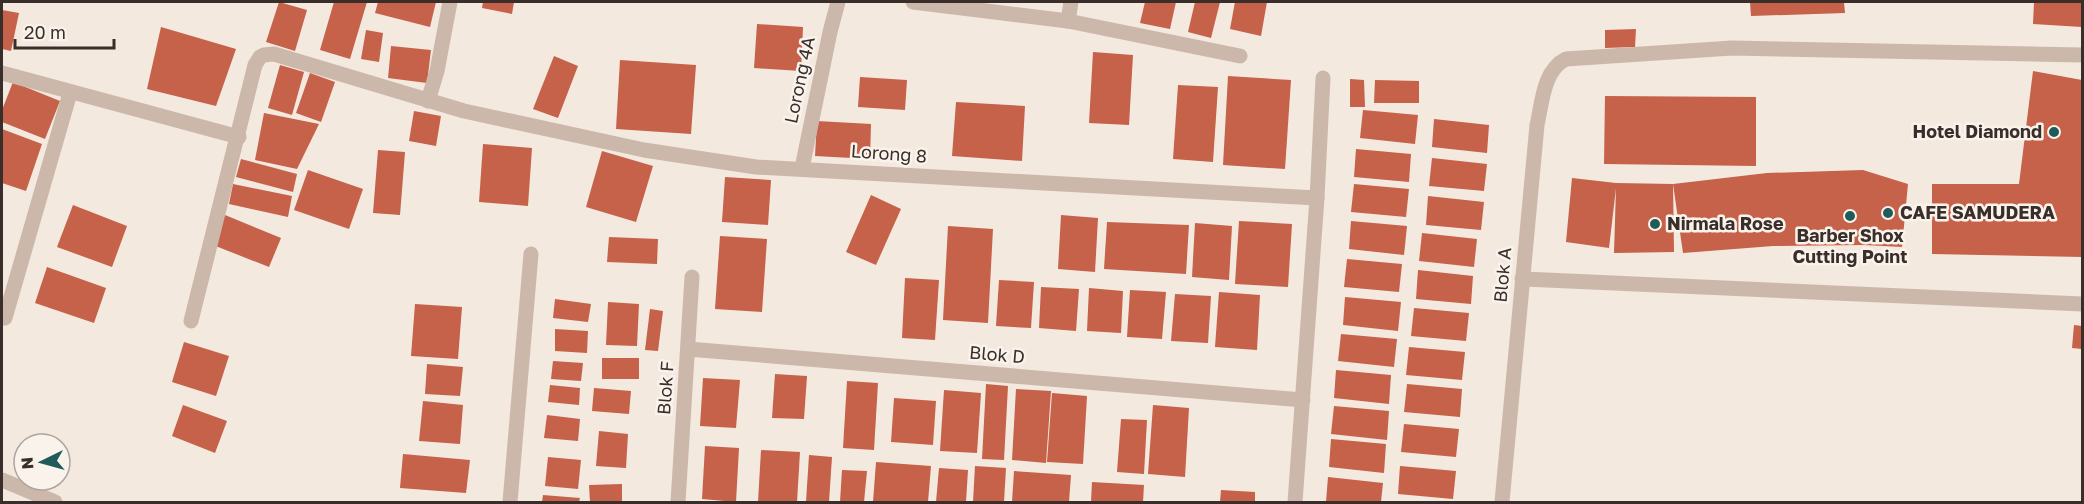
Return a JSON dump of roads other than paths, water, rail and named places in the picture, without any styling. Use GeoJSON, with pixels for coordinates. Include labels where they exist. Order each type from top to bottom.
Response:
{"type":"FeatureCollection","features":[{"type":"Feature","properties":{"kind":"street"},"geometry":{"type":"LineString","coordinates":[[431,102],[450,2]]}},
{"type":"Feature","properties":{"kind":"street","name":"Lorong 4A"},"geometry":{"type":"LineString","coordinates":[[802,168],[838,2]]}},
{"type":"Feature","properties":{"kind":"street"},"geometry":{"type":"LineString","coordinates":[[913,2],[1068,21],[1240,56]]}},
{"type":"Feature","properties":{"kind":"street"},"geometry":{"type":"LineString","coordinates":[[1068,21],[1071,2]]}},
{"type":"Feature","properties":{"kind":"street","name":"Blok A"},"geometry":{"type":"LineString","coordinates":[[1502,502],[1537,125],[1548,78],[1554,68],[1566,59],[1732,48],[2082,55]]}},
{"type":"Feature","properties":{"kind":"street","name":"Lorong 8"},"geometry":{"type":"LineString","coordinates":[[239,137],[255,65],[264,55],[274,54],[464,111],[644,150],[756,167],[1317,198]]}},
{"type":"Feature","properties":{"kind":"street"},"geometry":{"type":"LineString","coordinates":[[2,73],[239,137],[191,321]]}},
{"type":"Feature","properties":{"kind":"street"},"geometry":{"type":"LineString","coordinates":[[1295,502],[1317,198],[1323,78]]}},
{"type":"Feature","properties":{"kind":"street"},"geometry":{"type":"LineString","coordinates":[[5,318],[70,93]]}},
{"type":"Feature","properties":{"kind":"street"},"geometry":{"type":"LineString","coordinates":[[510,502],[531,254]]}},
{"type":"Feature","properties":{"kind":"street","name":"Blok F"},"geometry":{"type":"LineString","coordinates":[[678,502],[692,277]]}},
{"type":"Feature","properties":{"kind":"street"},"geometry":{"type":"LineString","coordinates":[[1522,279],[2082,304]]}},
{"type":"Feature","properties":{"kind":"street","name":"Blok D"},"geometry":{"type":"LineString","coordinates":[[688,349],[1303,400]]}},
{"type":"Feature","properties":{"kind":"street"},"geometry":{"type":"LineString","coordinates":[[2,480],[55,502]]}},
{"type":"Feature","properties":{"kind":"place","name":"Hotel Diamond"},"geometry":{"type":"Point","coordinates":[2054,132]}},
{"type":"Feature","properties":{"kind":"place","name":"CAFE SAMUDERA"},"geometry":{"type":"Point","coordinates":[1888,213]}},
{"type":"Feature","properties":{"kind":"place","name":"Barber Shox Cutting Point"},"geometry":{"type":"Point","coordinates":[1850,216]}},
{"type":"Feature","properties":{"kind":"place","name":"Nirmala Rose"},"geometry":{"type":"Point","coordinates":[1655,224]}}]}
